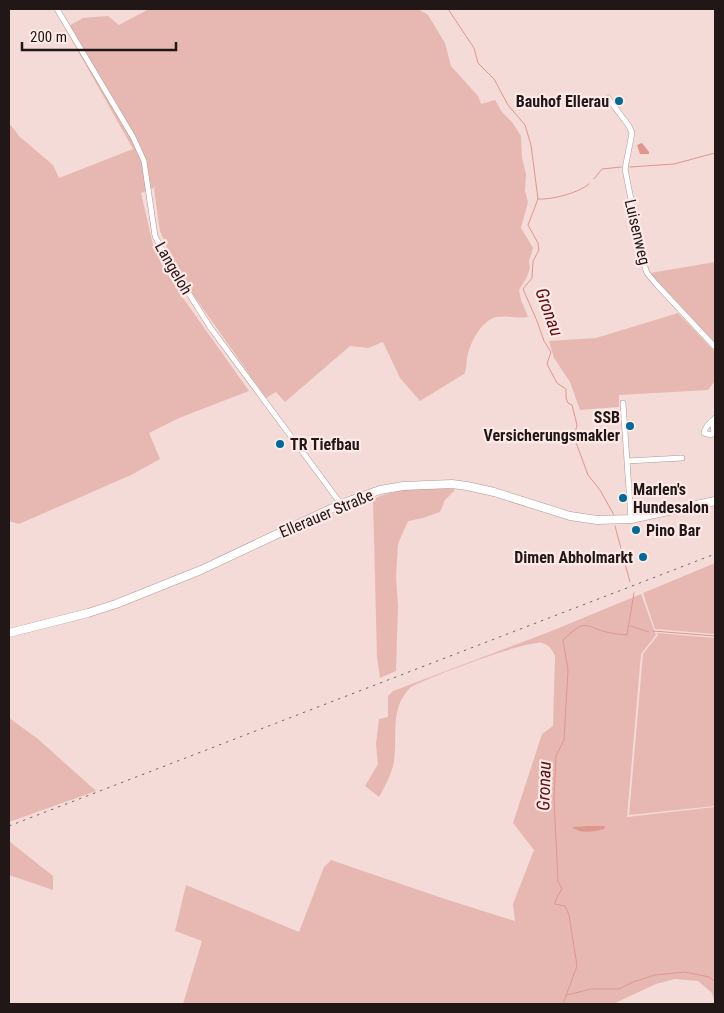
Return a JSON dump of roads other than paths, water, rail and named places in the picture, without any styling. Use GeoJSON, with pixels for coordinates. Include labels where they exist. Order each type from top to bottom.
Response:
{"type":"FeatureCollection","features":[{"type":"Feature","properties":{"kind":"main road","name":"Ellerauer Straße"},"geometry":{"type":"LineString","coordinates":[[9,633],[88,613],[182,578],[342,504],[380,490],[403,486],[452,484],[494,492],[570,516],[597,520],[631,519],[715,501]]}},
{"type":"Feature","properties":{"kind":"street","name":"Langeloh"},"geometry":{"type":"LineString","coordinates":[[57,9],[133,137],[144,161],[155,236],[167,259],[210,327],[342,504]]}},
{"type":"Feature","properties":{"kind":"street","name":"Luisenweg"},"geometry":{"type":"LineString","coordinates":[[608,98],[632,133],[625,170],[642,261],[647,273],[715,347]]}},
{"type":"Feature","properties":{"kind":"street"},"geometry":{"type":"LineString","coordinates":[[623,403],[631,519]]}},
{"type":"Feature","properties":{"kind":"street"},"geometry":{"type":"LineString","coordinates":[[627,461],[682,458]]}},
{"type":"Feature","properties":{"kind":"waterway","name":"Gronau"},"geometry":{"type":"LineString","coordinates":[[448,9],[474,48],[478,63],[494,79],[508,105],[525,125],[531,145],[538,199],[528,225],[538,243],[539,250],[533,261],[532,278],[523,289],[544,341],[551,352],[547,364],[557,383],[566,389],[566,398],[568,403],[572,405],[577,425],[574,437],[588,475],[600,490],[614,515]]}},
{"type":"Feature","properties":{"kind":"waterway"},"geometry":{"type":"LineString","coordinates":[[630,167],[674,164],[715,153]]}},
{"type":"Feature","properties":{"kind":"waterway"},"geometry":{"type":"LineString","coordinates":[[594,179],[602,169],[621,167]]}},
{"type":"Feature","properties":{"kind":"waterway"},"geometry":{"type":"LineString","coordinates":[[538,199],[565,195],[589,184]]}},
{"type":"Feature","properties":{"kind":"waterway","name":"Gronau"},"geometry":{"type":"LineString","coordinates":[[615,526],[630,582]]}},
{"type":"Feature","properties":{"kind":"waterway","name":"Gronau"},"geometry":{"type":"LineString","coordinates":[[563,1004],[577,966],[569,915],[565,906],[555,904],[562,889],[558,881],[554,799],[556,756],[564,740],[568,670],[563,640],[575,629],[583,626],[609,633],[627,635],[634,593]]}},
{"type":"Feature","properties":{"kind":"waterway"},"geometry":{"type":"LineString","coordinates":[[631,626],[649,632]]}},
{"type":"Feature","properties":{"kind":"waterway"},"geometry":{"type":"LineString","coordinates":[[653,631],[715,636]]}},
{"type":"Feature","properties":{"kind":"waterway"},"geometry":{"type":"LineString","coordinates":[[567,995],[591,989],[619,989],[655,975],[685,972],[709,977],[715,982]]}},
{"type":"Feature","properties":{"kind":"railway"},"geometry":{"type":"LineString","coordinates":[[9,826],[715,554]]}},
{"type":"Feature","properties":{"kind":"place","name":"Bauhof Ellerau"},"geometry":{"type":"Point","coordinates":[619,101]}},
{"type":"Feature","properties":{"kind":"place","name":"SSB Versicherungsmakler"},"geometry":{"type":"Point","coordinates":[630,426]}},
{"type":"Feature","properties":{"kind":"place","name":"TR Tiefbau"},"geometry":{"type":"Point","coordinates":[280,444]}},
{"type":"Feature","properties":{"kind":"place","name":"Marlen's Hundesalon"},"geometry":{"type":"Point","coordinates":[623,498]}},
{"type":"Feature","properties":{"kind":"place","name":"Pino Bar"},"geometry":{"type":"Point","coordinates":[636,530]}},
{"type":"Feature","properties":{"kind":"place","name":"Dimen Abholmarkt"},"geometry":{"type":"Point","coordinates":[643,557]}}]}
